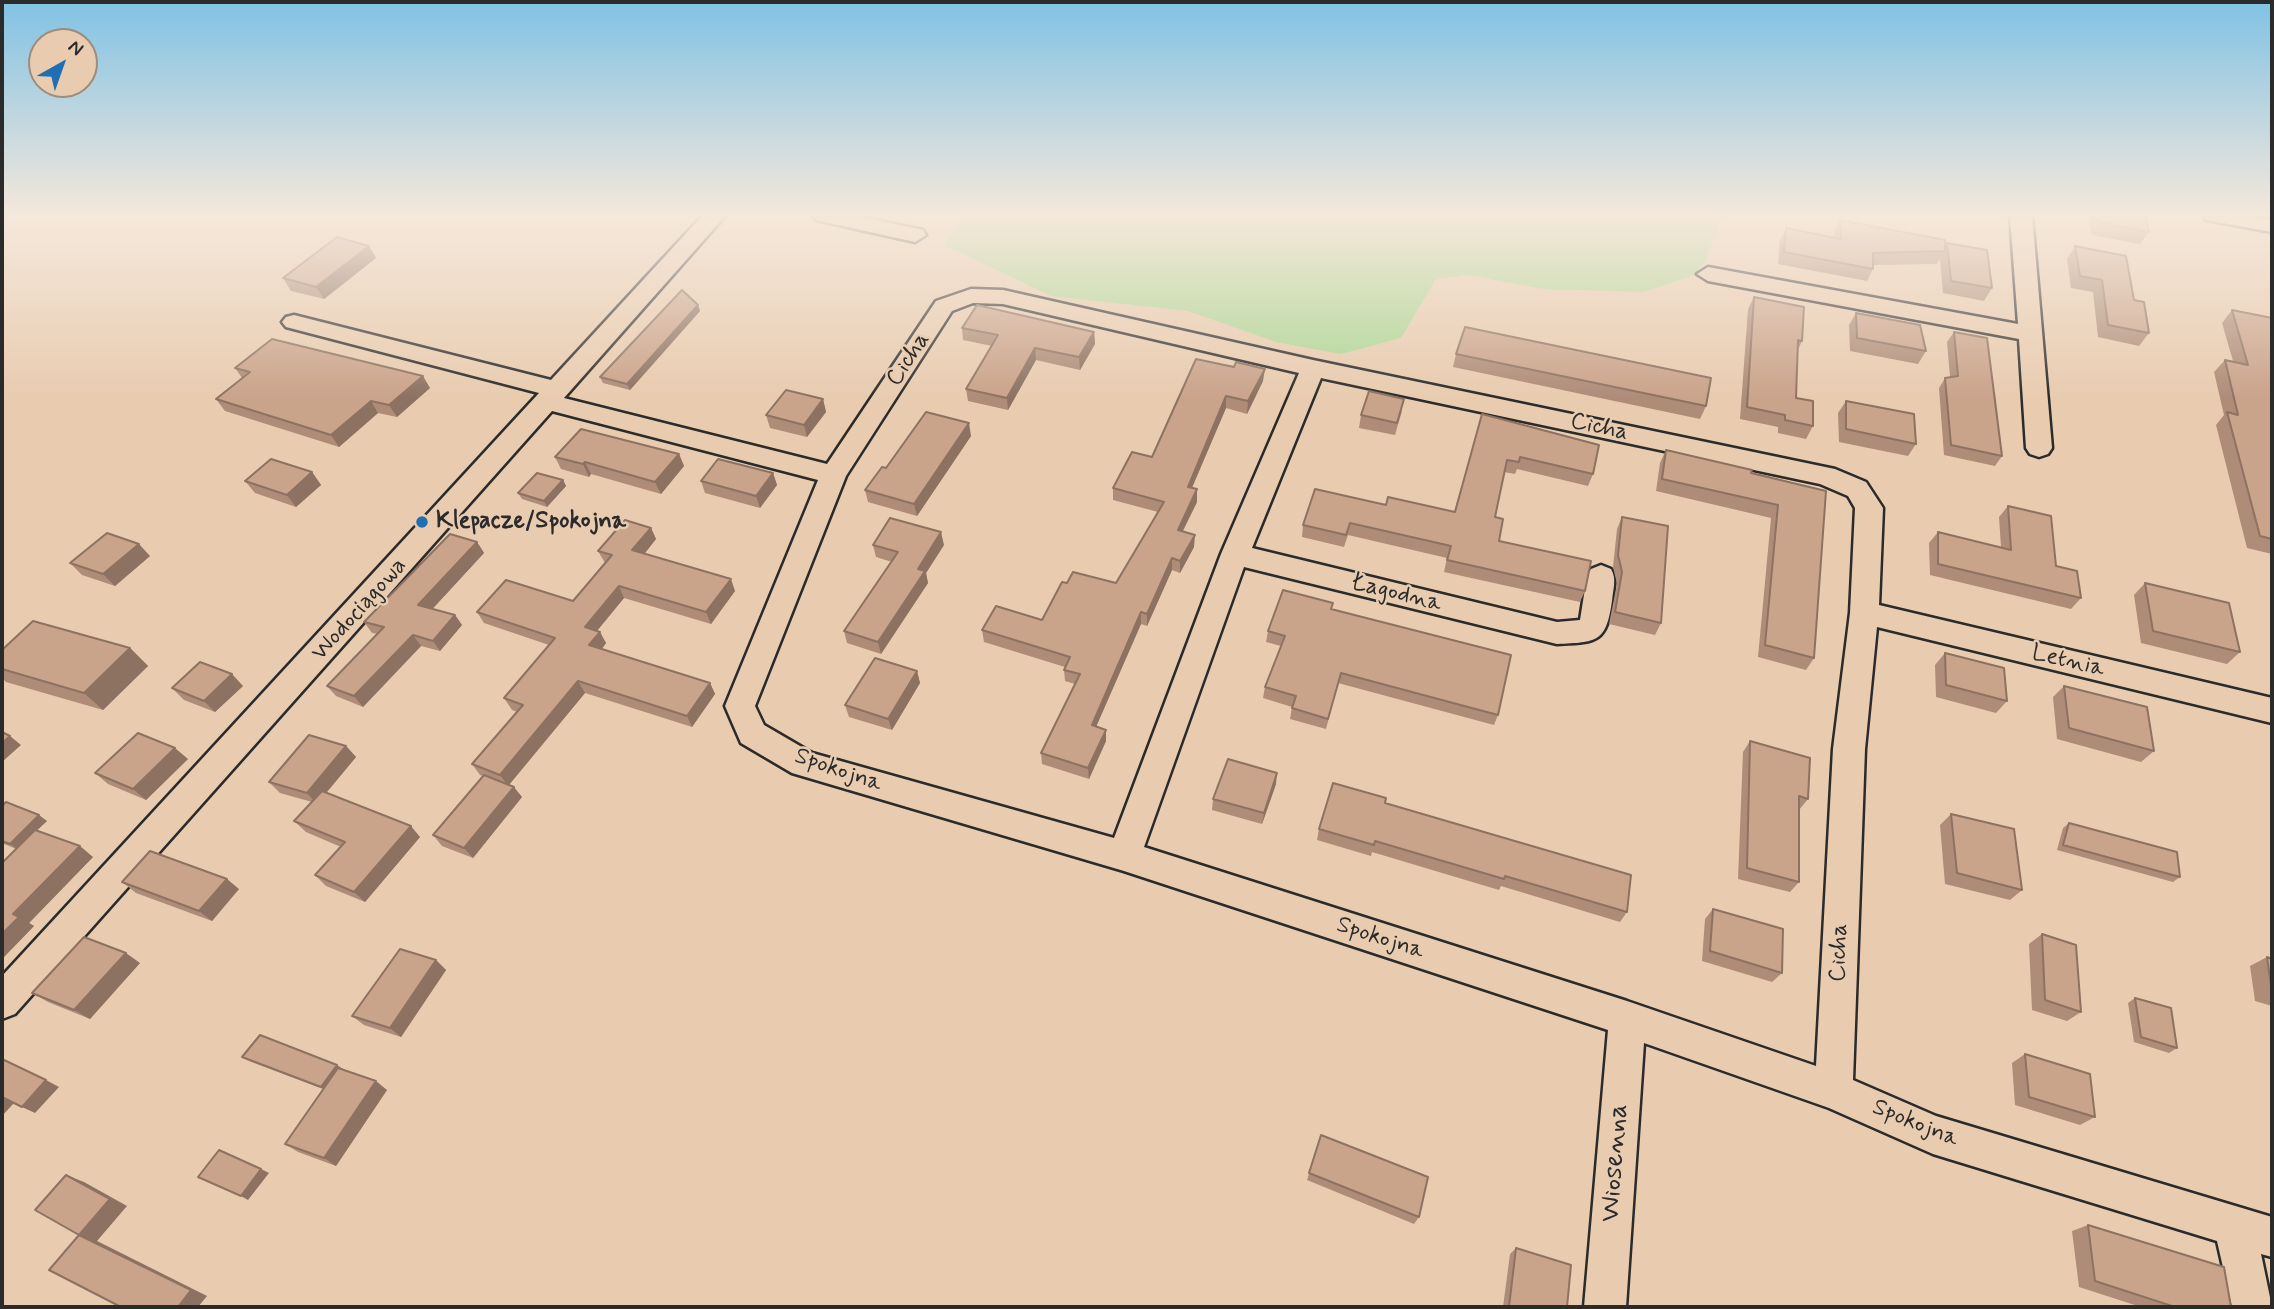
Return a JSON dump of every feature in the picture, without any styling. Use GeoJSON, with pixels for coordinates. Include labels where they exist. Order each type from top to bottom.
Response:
{"type":"FeatureCollection","features":[{"type":"Feature","properties":{"kind":"street","name":"Wodociągowa"},"geometry":{"type":"LineString","coordinates":[[2,1003],[661,276]]}},
{"type":"Feature","properties":{"kind":"street"},"geometry":{"type":"LineString","coordinates":[[1719,276],[2031,334]]}},
{"type":"Feature","properties":{"kind":"street"},"geometry":{"type":"LineString","coordinates":[[2026,276],[2039,448]]}},
{"type":"Feature","properties":{"kind":"street","name":"Cicha"},"geometry":{"type":"LineString","coordinates":[[833,475],[944,306],[971,296],[1003,297],[1312,368],[1826,476],[1857,489],[1869,508],[1864,613],[1849,749],[1834,1091]]}},
{"type":"Feature","properties":{"kind":"street"},"geometry":{"type":"LineString","coordinates":[[294,322],[833,475]]}},
{"type":"Feature","properties":{"kind":"street"},"geometry":{"type":"LineString","coordinates":[[1124,856],[1235,554],[1312,368]]}},
{"type":"Feature","properties":{"kind":"street","name":"Spokojna"},"geometry":{"type":"LineString","coordinates":[[833,475],[740,706],[752,734],[803,764],[1124,856],[1627,1018],[1834,1091],[1933,1135],[2253,1231]]}},
{"type":"Feature","properties":{"kind":"street","name":"Łagodna"},"geometry":{"type":"LineString","coordinates":[[1235,554],[1557,633],[1585,631],[1594,626],[1601,576]]}},
{"type":"Feature","properties":{"kind":"street","name":"Letnia"},"geometry":{"type":"LineString","coordinates":[[1864,613],[2272,710]]}},
{"type":"Feature","properties":{"kind":"street","name":"Wiosenna"},"geometry":{"type":"LineString","coordinates":[[1605,1307],[1627,1018]]}},
{"type":"Feature","properties":{"kind":"street"},"geometry":{"type":"LineString","coordinates":[[2253,1231],[2253,1307]]}},
{"type":"Feature","properties":{"kind":"green space"},"geometry":{"type":"Polygon","coordinates":[[[1009,276],[1459,276],[1436,279],[1401,338],[1341,354],[1276,342],[1188,311],[1051,296],[1009,276]]]}},
{"type":"Feature","properties":{"kind":"green space"},"geometry":{"type":"Polygon","coordinates":[[[1474,276],[1691,276],[1644,292],[1544,289],[1474,276]]]}},
{"type":"Feature","properties":{"kind":"building"},"geometry":{"type":"Polygon","coordinates":[[[286,276],[330,276],[316,287],[283,278],[286,276]]]}},
{"type":"Feature","properties":{"kind":"building"},"geometry":{"type":"Polygon","coordinates":[[[1950,276],[1990,276],[1992,288],[1951,281],[1950,276]]]}},
{"type":"Feature","properties":{"kind":"building"},"geometry":{"type":"Polygon","coordinates":[[[2080,276],[2130,276],[2134,300],[2144,302],[2149,333],[2108,325],[2102,280],[2080,276]]]}},
{"type":"Feature","properties":{"kind":"building"},"geometry":{"type":"Polygon","coordinates":[[[682,290],[698,305],[627,384],[600,377],[682,290]]]}},
{"type":"Feature","properties":{"kind":"building"},"geometry":{"type":"Polygon","coordinates":[[[1754,297],[1804,307],[1802,341],[1798,340],[1796,398],[1813,401],[1813,426],[1785,420],[1785,415],[1747,407],[1754,297]]]}},
{"type":"Feature","properties":{"kind":"building"},"geometry":{"type":"Polygon","coordinates":[[[977,305],[1094,332],[1079,357],[1035,348],[1007,398],[966,389],[998,335],[962,328],[977,305]]]}},
{"type":"Feature","properties":{"kind":"building"},"geometry":{"type":"Polygon","coordinates":[[[2232,310],[2272,318],[2272,539],[2260,536],[2227,412],[2238,415],[2225,360],[2248,365],[2232,310]]]}},
{"type":"Feature","properties":{"kind":"building"},"geometry":{"type":"Polygon","coordinates":[[[1856,313],[1920,325],[1926,351],[1857,338],[1856,313]]]}},
{"type":"Feature","properties":{"kind":"building"},"geometry":{"type":"Polygon","coordinates":[[[1465,327],[1711,378],[1706,406],[1456,354],[1465,327]]]}},
{"type":"Feature","properties":{"kind":"building"},"geometry":{"type":"Polygon","coordinates":[[[1954,332],[1987,338],[2002,456],[1951,445],[1945,378],[1958,376],[1954,332]]]}},
{"type":"Feature","properties":{"kind":"building"},"geometry":{"type":"Polygon","coordinates":[[[272,339],[423,376],[389,405],[371,401],[331,435],[216,399],[250,372],[235,368],[272,339]]]}},
{"type":"Feature","properties":{"kind":"building"},"geometry":{"type":"Polygon","coordinates":[[[1196,359],[1234,367],[1236,362],[1265,369],[1248,401],[1226,396],[1188,487],[1197,489],[1178,530],[1195,535],[1180,561],[1172,558],[1147,614],[1141,612],[1092,725],[1106,730],[1088,768],[1041,753],[1080,674],[1064,670],[1070,657],[982,630],[996,606],[1042,620],[1062,582],[1067,583],[1073,572],[1116,583],[1164,502],[1113,488],[1132,452],[1152,457],[1196,359]]]}},
{"type":"Feature","properties":{"kind":"building"},"geometry":{"type":"Polygon","coordinates":[[[786,390],[823,399],[804,425],[766,415],[786,390]]]}},
{"type":"Feature","properties":{"kind":"building"},"geometry":{"type":"Polygon","coordinates":[[[1369,391],[1404,399],[1397,423],[1361,415],[1369,391]]]}},
{"type":"Feature","properties":{"kind":"building"},"geometry":{"type":"Polygon","coordinates":[[[1846,401],[1914,414],[1916,444],[1846,429],[1846,401]]]}},
{"type":"Feature","properties":{"kind":"building"},"geometry":{"type":"Polygon","coordinates":[[[926,412],[969,423],[914,504],[865,490],[882,467],[886,468],[926,412]]]}},
{"type":"Feature","properties":{"kind":"building"},"geometry":{"type":"Polygon","coordinates":[[[1482,414],[1599,445],[1593,474],[1520,457],[1519,462],[1507,460],[1495,517],[1503,519],[1499,541],[1591,561],[1585,591],[1447,560],[1451,546],[1350,523],[1346,535],[1303,525],[1315,489],[1386,505],[1388,497],[1455,512],[1482,414]]]}},
{"type":"Feature","properties":{"kind":"building"},"geometry":{"type":"Polygon","coordinates":[[[581,429],[679,454],[655,482],[585,462],[583,464],[555,457],[581,429]]]}},
{"type":"Feature","properties":{"kind":"building"},"geometry":{"type":"Polygon","coordinates":[[[1666,450],[1826,491],[1814,658],[1765,645],[1778,505],[1662,479],[1666,450]]]}},
{"type":"Feature","properties":{"kind":"building"},"geometry":{"type":"Polygon","coordinates":[[[271,459],[312,472],[287,495],[245,481],[271,459]]]}},
{"type":"Feature","properties":{"kind":"building"},"geometry":{"type":"Polygon","coordinates":[[[718,459],[773,473],[756,496],[701,481],[718,459]]]}},
{"type":"Feature","properties":{"kind":"building"},"geometry":{"type":"Polygon","coordinates":[[[537,473],[563,480],[544,501],[518,493],[537,473]]]}},
{"type":"Feature","properties":{"kind":"building"},"geometry":{"type":"Polygon","coordinates":[[[2008,506],[2051,516],[2056,566],[2077,571],[2081,598],[1938,564],[1938,532],[2011,550],[2008,506]]]}},
{"type":"Feature","properties":{"kind":"building"},"geometry":{"type":"Polygon","coordinates":[[[1622,517],[1668,526],[1661,623],[1615,612],[1622,572],[1618,555],[1622,517]]]}},
{"type":"Feature","properties":{"kind":"building"},"geometry":{"type":"Polygon","coordinates":[[[890,518],[941,532],[918,569],[925,571],[878,642],[844,631],[898,552],[873,545],[890,518]]]}},
{"type":"Feature","properties":{"kind":"building"},"geometry":{"type":"Polygon","coordinates":[[[625,520],[651,528],[632,550],[731,579],[706,612],[619,586],[585,627],[600,632],[589,645],[710,683],[687,716],[578,681],[500,775],[472,764],[523,705],[504,698],[555,638],[477,612],[506,580],[573,601],[612,555],[598,551],[625,520]]]}},
{"type":"Feature","properties":{"kind":"building"},"geometry":{"type":"Polygon","coordinates":[[[107,533],[139,544],[103,574],[70,563],[107,533]]]}},
{"type":"Feature","properties":{"kind":"building"},"geometry":{"type":"Polygon","coordinates":[[[450,534],[477,542],[418,605],[455,615],[433,641],[413,635],[354,696],[327,686],[384,627],[364,622],[450,534]]]}},
{"type":"Feature","properties":{"kind":"building"},"geometry":{"type":"Polygon","coordinates":[[[2145,583],[2229,603],[2240,652],[2153,631],[2145,583]]]}},
{"type":"Feature","properties":{"kind":"building"},"geometry":{"type":"Polygon","coordinates":[[[1283,590],[1333,603],[1331,609],[1511,655],[1498,715],[1341,673],[1328,719],[1292,708],[1296,696],[1265,687],[1285,636],[1268,631],[1283,590]]]}},
{"type":"Feature","properties":{"kind":"building"},"geometry":{"type":"Polygon","coordinates":[[[33,621],[130,648],[84,693],[2,669],[2,650],[33,621]]]}},
{"type":"Feature","properties":{"kind":"building"},"geometry":{"type":"Polygon","coordinates":[[[1945,653],[2004,668],[2007,701],[1946,685],[1945,653]]]}},
{"type":"Feature","properties":{"kind":"building"},"geometry":{"type":"Polygon","coordinates":[[[875,658],[917,671],[888,719],[845,705],[875,658]]]}},
{"type":"Feature","properties":{"kind":"building"},"geometry":{"type":"Polygon","coordinates":[[[200,662],[232,674],[204,701],[172,688],[200,662]]]}},
{"type":"Feature","properties":{"kind":"building"},"geometry":{"type":"Polygon","coordinates":[[[2064,686],[2147,707],[2154,751],[2069,728],[2064,686]]]}},
{"type":"Feature","properties":{"kind":"building"},"geometry":{"type":"Polygon","coordinates":[[[2,732],[10,736],[2,743],[2,732]]]}},
{"type":"Feature","properties":{"kind":"building"},"geometry":{"type":"Polygon","coordinates":[[[138,733],[175,748],[133,789],[95,773],[138,733]]]}},
{"type":"Feature","properties":{"kind":"building"},"geometry":{"type":"Polygon","coordinates":[[[309,735],[346,746],[307,793],[269,782],[309,735]]]}},
{"type":"Feature","properties":{"kind":"building"},"geometry":{"type":"Polygon","coordinates":[[[1750,741],[1810,758],[1808,799],[1799,796],[1799,882],[1747,868],[1750,741]]]}},
{"type":"Feature","properties":{"kind":"building"},"geometry":{"type":"Polygon","coordinates":[[[1228,759],[1277,773],[1264,813],[1213,799],[1228,759]]]}},
{"type":"Feature","properties":{"kind":"building"},"geometry":{"type":"Polygon","coordinates":[[[484,775],[514,787],[464,848],[433,835],[484,775]]]}},
{"type":"Feature","properties":{"kind":"building"},"geometry":{"type":"Polygon","coordinates":[[[1333,783],[1386,798],[1385,803],[1631,875],[1627,912],[1505,876],[1504,879],[1375,841],[1374,845],[1319,829],[1333,783]]]}},
{"type":"Feature","properties":{"kind":"building"},"geometry":{"type":"Polygon","coordinates":[[[322,791],[411,826],[354,892],[315,875],[345,842],[294,821],[322,791]]]}},
{"type":"Feature","properties":{"kind":"building"},"geometry":{"type":"Polygon","coordinates":[[[6,802],[39,815],[10,844],[2,841],[2,806],[6,802]]]}},
{"type":"Feature","properties":{"kind":"building"},"geometry":{"type":"Polygon","coordinates":[[[1951,814],[2014,829],[2022,890],[1957,873],[1951,814]]]}},
{"type":"Feature","properties":{"kind":"building"},"geometry":{"type":"Polygon","coordinates":[[[2069,823],[2177,852],[2180,877],[2063,845],[2069,823]]]}},
{"type":"Feature","properties":{"kind":"building"},"geometry":{"type":"Polygon","coordinates":[[[35,830],[80,846],[13,914],[19,917],[2,934],[2,863],[35,830]]]}},
{"type":"Feature","properties":{"kind":"building"},"geometry":{"type":"Polygon","coordinates":[[[150,851],[227,879],[199,911],[122,882],[150,851]]]}},
{"type":"Feature","properties":{"kind":"building"},"geometry":{"type":"Polygon","coordinates":[[[1713,909],[1783,929],[1782,973],[1710,951],[1713,909]]]}},
{"type":"Feature","properties":{"kind":"building"},"geometry":{"type":"Polygon","coordinates":[[[2042,934],[2076,945],[2081,1012],[2045,1000],[2042,934]]]}},
{"type":"Feature","properties":{"kind":"building"},"geometry":{"type":"Polygon","coordinates":[[[84,937],[126,953],[74,1010],[32,993],[84,937]]]}},
{"type":"Feature","properties":{"kind":"building"},"geometry":{"type":"Polygon","coordinates":[[[400,949],[436,960],[390,1028],[352,1016],[400,949]]]}},
{"type":"Feature","properties":{"kind":"building"},"geometry":{"type":"Polygon","coordinates":[[[2267,957],[2272,959],[2272,992],[2267,957]]]}},
{"type":"Feature","properties":{"kind":"building"},"geometry":{"type":"Polygon","coordinates":[[[2135,998],[2171,1008],[2177,1048],[2141,1037],[2135,998]]]}},
{"type":"Feature","properties":{"kind":"building"},"geometry":{"type":"Polygon","coordinates":[[[260,1035],[337,1065],[321,1087],[242,1057],[260,1035]]]}},
{"type":"Feature","properties":{"kind":"building"},"geometry":{"type":"Polygon","coordinates":[[[2025,1054],[2090,1074],[2095,1117],[2029,1097],[2025,1054]]]}},
{"type":"Feature","properties":{"kind":"building"},"geometry":{"type":"Polygon","coordinates":[[[2,1059],[46,1080],[22,1107],[2,1097],[2,1059]]]}},
{"type":"Feature","properties":{"kind":"building"},"geometry":{"type":"Polygon","coordinates":[[[338,1068],[376,1081],[324,1158],[285,1144],[338,1068]]]}},
{"type":"Feature","properties":{"kind":"building"},"geometry":{"type":"Polygon","coordinates":[[[1321,1135],[1428,1177],[1419,1217],[1309,1173],[1321,1135]]]}},
{"type":"Feature","properties":{"kind":"building"},"geometry":{"type":"Polygon","coordinates":[[[219,1150],[261,1169],[241,1196],[198,1177],[219,1150]]]}},
{"type":"Feature","properties":{"kind":"building"},"geometry":{"type":"Polygon","coordinates":[[[66,1175],[110,1199],[79,1235],[35,1210],[66,1175]]]}},
{"type":"Feature","properties":{"kind":"building"},"geometry":{"type":"Polygon","coordinates":[[[2088,1225],[2224,1267],[2231,1307],[2175,1307],[2095,1281],[2088,1225]]]}},
{"type":"Feature","properties":{"kind":"building"},"geometry":{"type":"Polygon","coordinates":[[[79,1235],[191,1290],[178,1307],[121,1307],[49,1270],[79,1235]]]}},
{"type":"Feature","properties":{"kind":"building"},"geometry":{"type":"Polygon","coordinates":[[[1516,1248],[1571,1265],[1567,1307],[1509,1307],[1516,1248]]]}},
{"type":"Feature","properties":{"kind":"place","name":"Klepacze/Spokojna"},"geometry":{"type":"Point","coordinates":[422,522]}}]}
